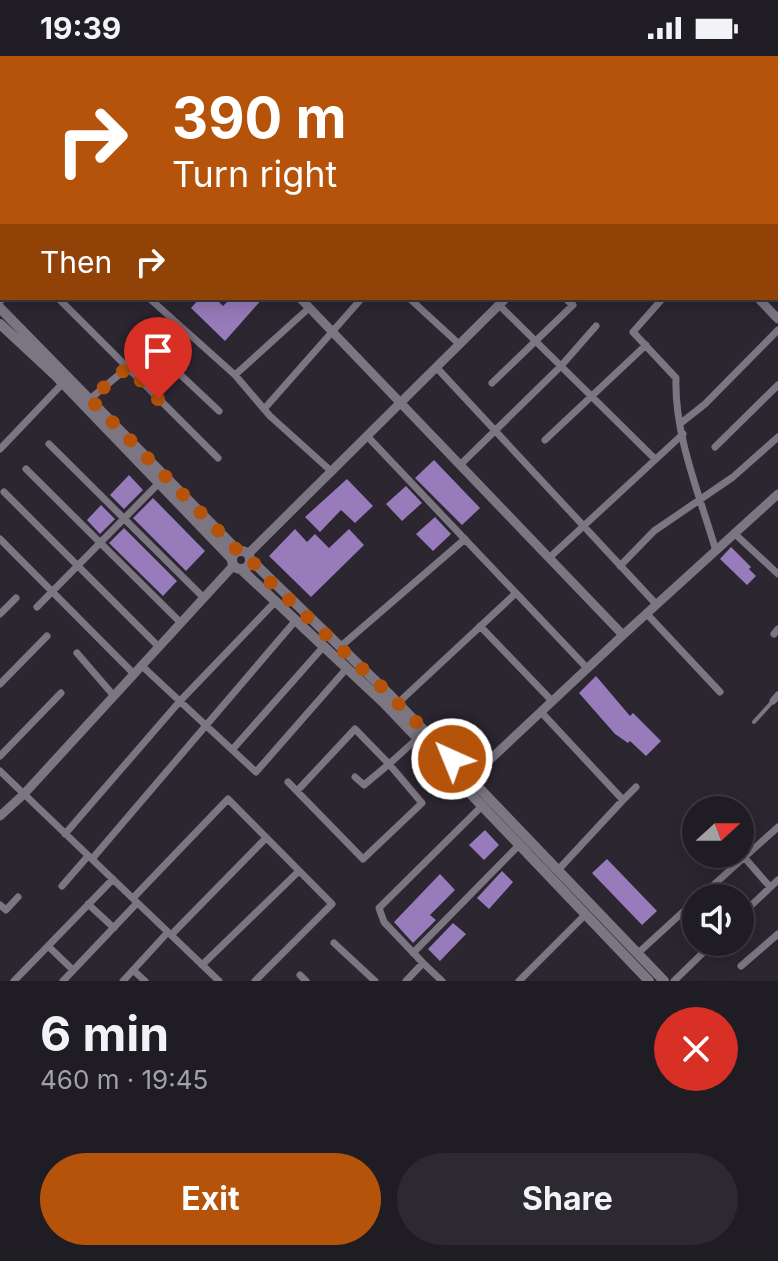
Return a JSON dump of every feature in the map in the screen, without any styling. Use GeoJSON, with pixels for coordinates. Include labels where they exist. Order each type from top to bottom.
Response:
{"type":"FeatureCollection","features":[{"type":"Feature","properties":{"kind":"main road"},"geometry":{"type":"LineString","coordinates":[[0,308],[90,399],[276,601],[558,870],[664,981]]}},
{"type":"Feature","properties":{"kind":"main road"},"geometry":{"type":"LineString","coordinates":[[2,329],[63,383],[159,483],[398,703],[467,781],[483,805],[649,981]]}},
{"type":"Feature","properties":{"kind":"street"},"geometry":{"type":"LineString","coordinates":[[60,300],[218,458]]}},
{"type":"Feature","properties":{"kind":"street"},"geometry":{"type":"LineString","coordinates":[[151,300],[235,375],[270,416],[331,471]]}},
{"type":"Feature","properties":{"kind":"street"},"geometry":{"type":"LineString","coordinates":[[302,300],[623,635]]}},
{"type":"Feature","properties":{"kind":"street"},"geometry":{"type":"LineString","coordinates":[[265,408],[360,300]]}},
{"type":"Feature","properties":{"kind":"street"},"geometry":{"type":"LineString","coordinates":[[411,300],[459,344]]}},
{"type":"Feature","properties":{"kind":"street"},"geometry":{"type":"LineString","coordinates":[[492,383],[573,305],[567,300]]}},
{"type":"Feature","properties":{"kind":"street"},"geometry":{"type":"LineString","coordinates":[[661,300],[633,332],[676,378],[675,396],[683,434],[716,551]]}},
{"type":"Feature","properties":{"kind":"street"},"geometry":{"type":"LineString","coordinates":[[760,300],[778,319]]}},
{"type":"Feature","properties":{"kind":"street"},"geometry":{"type":"LineString","coordinates":[[0,816],[241,560],[502,301],[537,342],[655,459]]}},
{"type":"Feature","properties":{"kind":"street"},"geometry":{"type":"LineString","coordinates":[[235,375],[309,308]]}},
{"type":"Feature","properties":{"kind":"street"},"geometry":{"type":"LineString","coordinates":[[90,399],[177,326]]}},
{"type":"Feature","properties":{"kind":"street"},"geometry":{"type":"LineString","coordinates":[[460,465],[561,366],[596,326]]}},
{"type":"Feature","properties":{"kind":"street"},"geometry":{"type":"LineString","coordinates":[[681,423],[705,404],[778,330]]}},
{"type":"Feature","properties":{"kind":"street"},"geometry":{"type":"LineString","coordinates":[[545,440],[646,345]]}},
{"type":"Feature","properties":{"kind":"street"},"geometry":{"type":"LineString","coordinates":[[151,347],[219,411]]}},
{"type":"Feature","properties":{"kind":"street"},"geometry":{"type":"LineString","coordinates":[[436,367],[656,604]]}},
{"type":"Feature","properties":{"kind":"street"},"geometry":{"type":"LineString","coordinates":[[0,449],[63,383]]}},
{"type":"Feature","properties":{"kind":"street"},"geometry":{"type":"LineString","coordinates":[[715,447],[778,385]]}},
{"type":"Feature","properties":{"kind":"street"},"geometry":{"type":"LineString","coordinates":[[549,558],[683,434]]}},
{"type":"Feature","properties":{"kind":"street"},"geometry":{"type":"LineString","coordinates":[[367,436],[587,668]]}},
{"type":"Feature","properties":{"kind":"street"},"geometry":{"type":"LineString","coordinates":[[620,566],[654,531],[733,477],[778,437]]}},
{"type":"Feature","properties":{"kind":"street"},"geometry":{"type":"LineString","coordinates":[[49,444],[204,598]]}},
{"type":"Feature","properties":{"kind":"street"},"geometry":{"type":"LineString","coordinates":[[26,469],[181,623]]}},
{"type":"Feature","properties":{"kind":"street"},"geometry":{"type":"LineString","coordinates":[[37,607],[159,483]]}},
{"type":"Feature","properties":{"kind":"street"},"geometry":{"type":"LineString","coordinates":[[4,492],[159,647]]}},
{"type":"Feature","properties":{"kind":"street"},"geometry":{"type":"LineString","coordinates":[[467,781],[778,494]]}},
{"type":"Feature","properties":{"kind":"street"},"geometry":{"type":"LineString","coordinates":[[734,533],[778,574]]}},
{"type":"Feature","properties":{"kind":"street"},"geometry":{"type":"LineString","coordinates":[[0,539],[138,670],[180,701],[256,772],[347,668]]}},
{"type":"Feature","properties":{"kind":"street"},"geometry":{"type":"LineString","coordinates":[[340,647],[465,539]]}},
{"type":"Feature","properties":{"kind":"street"},"geometry":{"type":"LineString","coordinates":[[770,567],[778,558]]}},
{"type":"Feature","properties":{"kind":"street"},"geometry":{"type":"LineString","coordinates":[[398,703],[516,593]]}},
{"type":"Feature","properties":{"kind":"street"},"geometry":{"type":"LineString","coordinates":[[0,614],[16,598]]}},
{"type":"Feature","properties":{"kind":"street"},"geometry":{"type":"LineString","coordinates":[[65,834],[180,701],[276,601]]}},
{"type":"Feature","properties":{"kind":"street"},"geometry":{"type":"LineString","coordinates":[[646,613],[720,692]]}},
{"type":"Feature","properties":{"kind":"street"},"geometry":{"type":"LineString","coordinates":[[62,886],[206,726],[296,620]]}},
{"type":"Feature","properties":{"kind":"street"},"geometry":{"type":"LineString","coordinates":[[480,626],[552,701]]}},
{"type":"Feature","properties":{"kind":"street"},"geometry":{"type":"LineString","coordinates":[[0,684],[47,636]]}},
{"type":"Feature","properties":{"kind":"street"},"geometry":{"type":"LineString","coordinates":[[232,750],[324,646]]}},
{"type":"Feature","properties":{"kind":"street"},"geometry":{"type":"LineString","coordinates":[[77,653],[114,696]]}},
{"type":"Feature","properties":{"kind":"street"},"geometry":{"type":"LineString","coordinates":[[0,756],[61,693]]}},
{"type":"Feature","properties":{"kind":"street"},"geometry":{"type":"LineString","coordinates":[[541,712],[623,800]]}},
{"type":"Feature","properties":{"kind":"street"},"geometry":{"type":"LineString","coordinates":[[288,782],[363,859],[422,803],[355,729],[297,791]]}},
{"type":"Feature","properties":{"kind":"street"},"geometry":{"type":"LineString","coordinates":[[355,777],[364,785],[418,738]]}},
{"type":"Feature","properties":{"kind":"street"},"geometry":{"type":"LineString","coordinates":[[0,771],[219,981]]}},
{"type":"Feature","properties":{"kind":"street"},"geometry":{"type":"LineString","coordinates":[[558,870],[636,787]]}},
{"type":"Feature","properties":{"kind":"street"},"geometry":{"type":"LineString","coordinates":[[63,981],[228,799],[332,904],[255,981]]}},
{"type":"Feature","properties":{"kind":"street"},"geometry":{"type":"LineString","coordinates":[[442,981],[384,922],[379,908],[483,805]]}},
{"type":"Feature","properties":{"kind":"street"},"geometry":{"type":"LineString","coordinates":[[754,848],[778,827]]}},
{"type":"Feature","properties":{"kind":"street"},"geometry":{"type":"LineString","coordinates":[[123,981],[266,838]]}},
{"type":"Feature","properties":{"kind":"street"},"geometry":{"type":"LineString","coordinates":[[413,953],[520,844]]}},
{"type":"Feature","properties":{"kind":"street"},"geometry":{"type":"LineString","coordinates":[[714,884],[732,868]]}},
{"type":"Feature","properties":{"kind":"street"},"geometry":{"type":"LineString","coordinates":[[754,868],[770,887]]}},
{"type":"Feature","properties":{"kind":"street"},"geometry":{"type":"LineString","coordinates":[[202,965],[299,871]]}},
{"type":"Feature","properties":{"kind":"street"},"geometry":{"type":"LineString","coordinates":[[14,981],[113,879]]}},
{"type":"Feature","properties":{"kind":"street"},"geometry":{"type":"LineString","coordinates":[[754,902],[778,880]]}},
{"type":"Feature","properties":{"kind":"street"},"geometry":{"type":"LineString","coordinates":[[2,910],[18,897]]}},
{"type":"Feature","properties":{"kind":"street"},"geometry":{"type":"LineString","coordinates":[[88,904],[114,928]]}},
{"type":"Feature","properties":{"kind":"street"},"geometry":{"type":"LineString","coordinates":[[637,954],[682,913]]}},
{"type":"Feature","properties":{"kind":"street"},"geometry":{"type":"LineString","coordinates":[[519,981],[586,914]]}},
{"type":"Feature","properties":{"kind":"street"},"geometry":{"type":"LineString","coordinates":[[741,966],[778,934]]}},
{"type":"Feature","properties":{"kind":"street"},"geometry":{"type":"LineString","coordinates":[[334,943],[375,981]]}},
{"type":"Feature","properties":{"kind":"street"},"geometry":{"type":"LineString","coordinates":[[48,946],[73,970]]}},
{"type":"Feature","properties":{"kind":"street"},"geometry":{"type":"LineString","coordinates":[[674,981],[700,956]]}},
{"type":"Feature","properties":{"kind":"street"},"geometry":{"type":"LineString","coordinates":[[406,981],[423,963]]}},
{"type":"Feature","properties":{"kind":"street"},"geometry":{"type":"LineString","coordinates":[[133,970],[145,981]]}},
{"type":"Feature","properties":{"kind":"lane"},"geometry":{"type":"LineString","coordinates":[[754,722],[776,698]]}},
{"type":"Feature","properties":{"kind":"building"},"geometry":{"type":"Polygon","coordinates":[[[198,300],[217,300],[223,306],[229,300],[261,300],[225,341],[191,308],[198,300]]]}},
{"type":"Feature","properties":{"kind":"building"},"geometry":{"type":"Polygon","coordinates":[[[434,460],[480,508],[462,525],[415,478],[434,460]]]}},
{"type":"Feature","properties":{"kind":"building"},"geometry":{"type":"Polygon","coordinates":[[[129,475],[143,490],[124,509],[110,495],[129,475]]]}},
{"type":"Feature","properties":{"kind":"building"},"geometry":{"type":"Polygon","coordinates":[[[347,479],[373,506],[355,523],[341,510],[320,532],[305,517],[347,479]]]}},
{"type":"Feature","properties":{"kind":"building"},"geometry":{"type":"Polygon","coordinates":[[[406,486],[422,503],[402,521],[386,504],[406,486]]]}},
{"type":"Feature","properties":{"kind":"building"},"geometry":{"type":"Polygon","coordinates":[[[153,498],[205,551],[186,571],[133,518],[153,498]]]}},
{"type":"Feature","properties":{"kind":"building"},"geometry":{"type":"Polygon","coordinates":[[[101,505],[115,519],[100,534],[87,520],[101,505]]]}},
{"type":"Feature","properties":{"kind":"building"},"geometry":{"type":"Polygon","coordinates":[[[435,517],[451,534],[433,551],[416,534],[435,517]]]}},
{"type":"Feature","properties":{"kind":"building"},"geometry":{"type":"Polygon","coordinates":[[[124,528],[177,581],[163,596],[109,543],[124,528]]]}},
{"type":"Feature","properties":{"kind":"building"},"geometry":{"type":"Polygon","coordinates":[[[295,529],[307,542],[315,534],[329,548],[349,529],[364,545],[311,597],[269,556],[295,529]]]}},
{"type":"Feature","properties":{"kind":"building"},"geometry":{"type":"Polygon","coordinates":[[[731,547],[756,576],[747,585],[720,559],[731,547]]]}},
{"type":"Feature","properties":{"kind":"building"},"geometry":{"type":"Polygon","coordinates":[[[596,676],[630,716],[633,713],[661,741],[646,756],[630,741],[628,743],[615,734],[579,693],[596,676]]]}},
{"type":"Feature","properties":{"kind":"building"},"geometry":{"type":"Polygon","coordinates":[[[485,830],[499,845],[484,860],[469,845],[485,830]]]}},
{"type":"Feature","properties":{"kind":"building"},"geometry":{"type":"Polygon","coordinates":[[[607,859],[657,911],[642,925],[592,873],[607,859]]]}},
{"type":"Feature","properties":{"kind":"building"},"geometry":{"type":"Polygon","coordinates":[[[502,871],[513,882],[489,909],[477,898],[502,871]]]}},
{"type":"Feature","properties":{"kind":"building"},"geometry":{"type":"Polygon","coordinates":[[[440,874],[455,890],[430,915],[436,920],[413,943],[394,922],[440,874]]]}},
{"type":"Feature","properties":{"kind":"building"},"geometry":{"type":"Polygon","coordinates":[[[453,923],[466,934],[440,961],[428,949],[453,923]]]}},
{"type":"Feature","properties":{"kind":"route"},"geometry":{"type":"LineString","coordinates":[[158,399],[128,367],[90,399],[238,551],[248,554],[268,580],[389,694],[452,759]]}}]}
